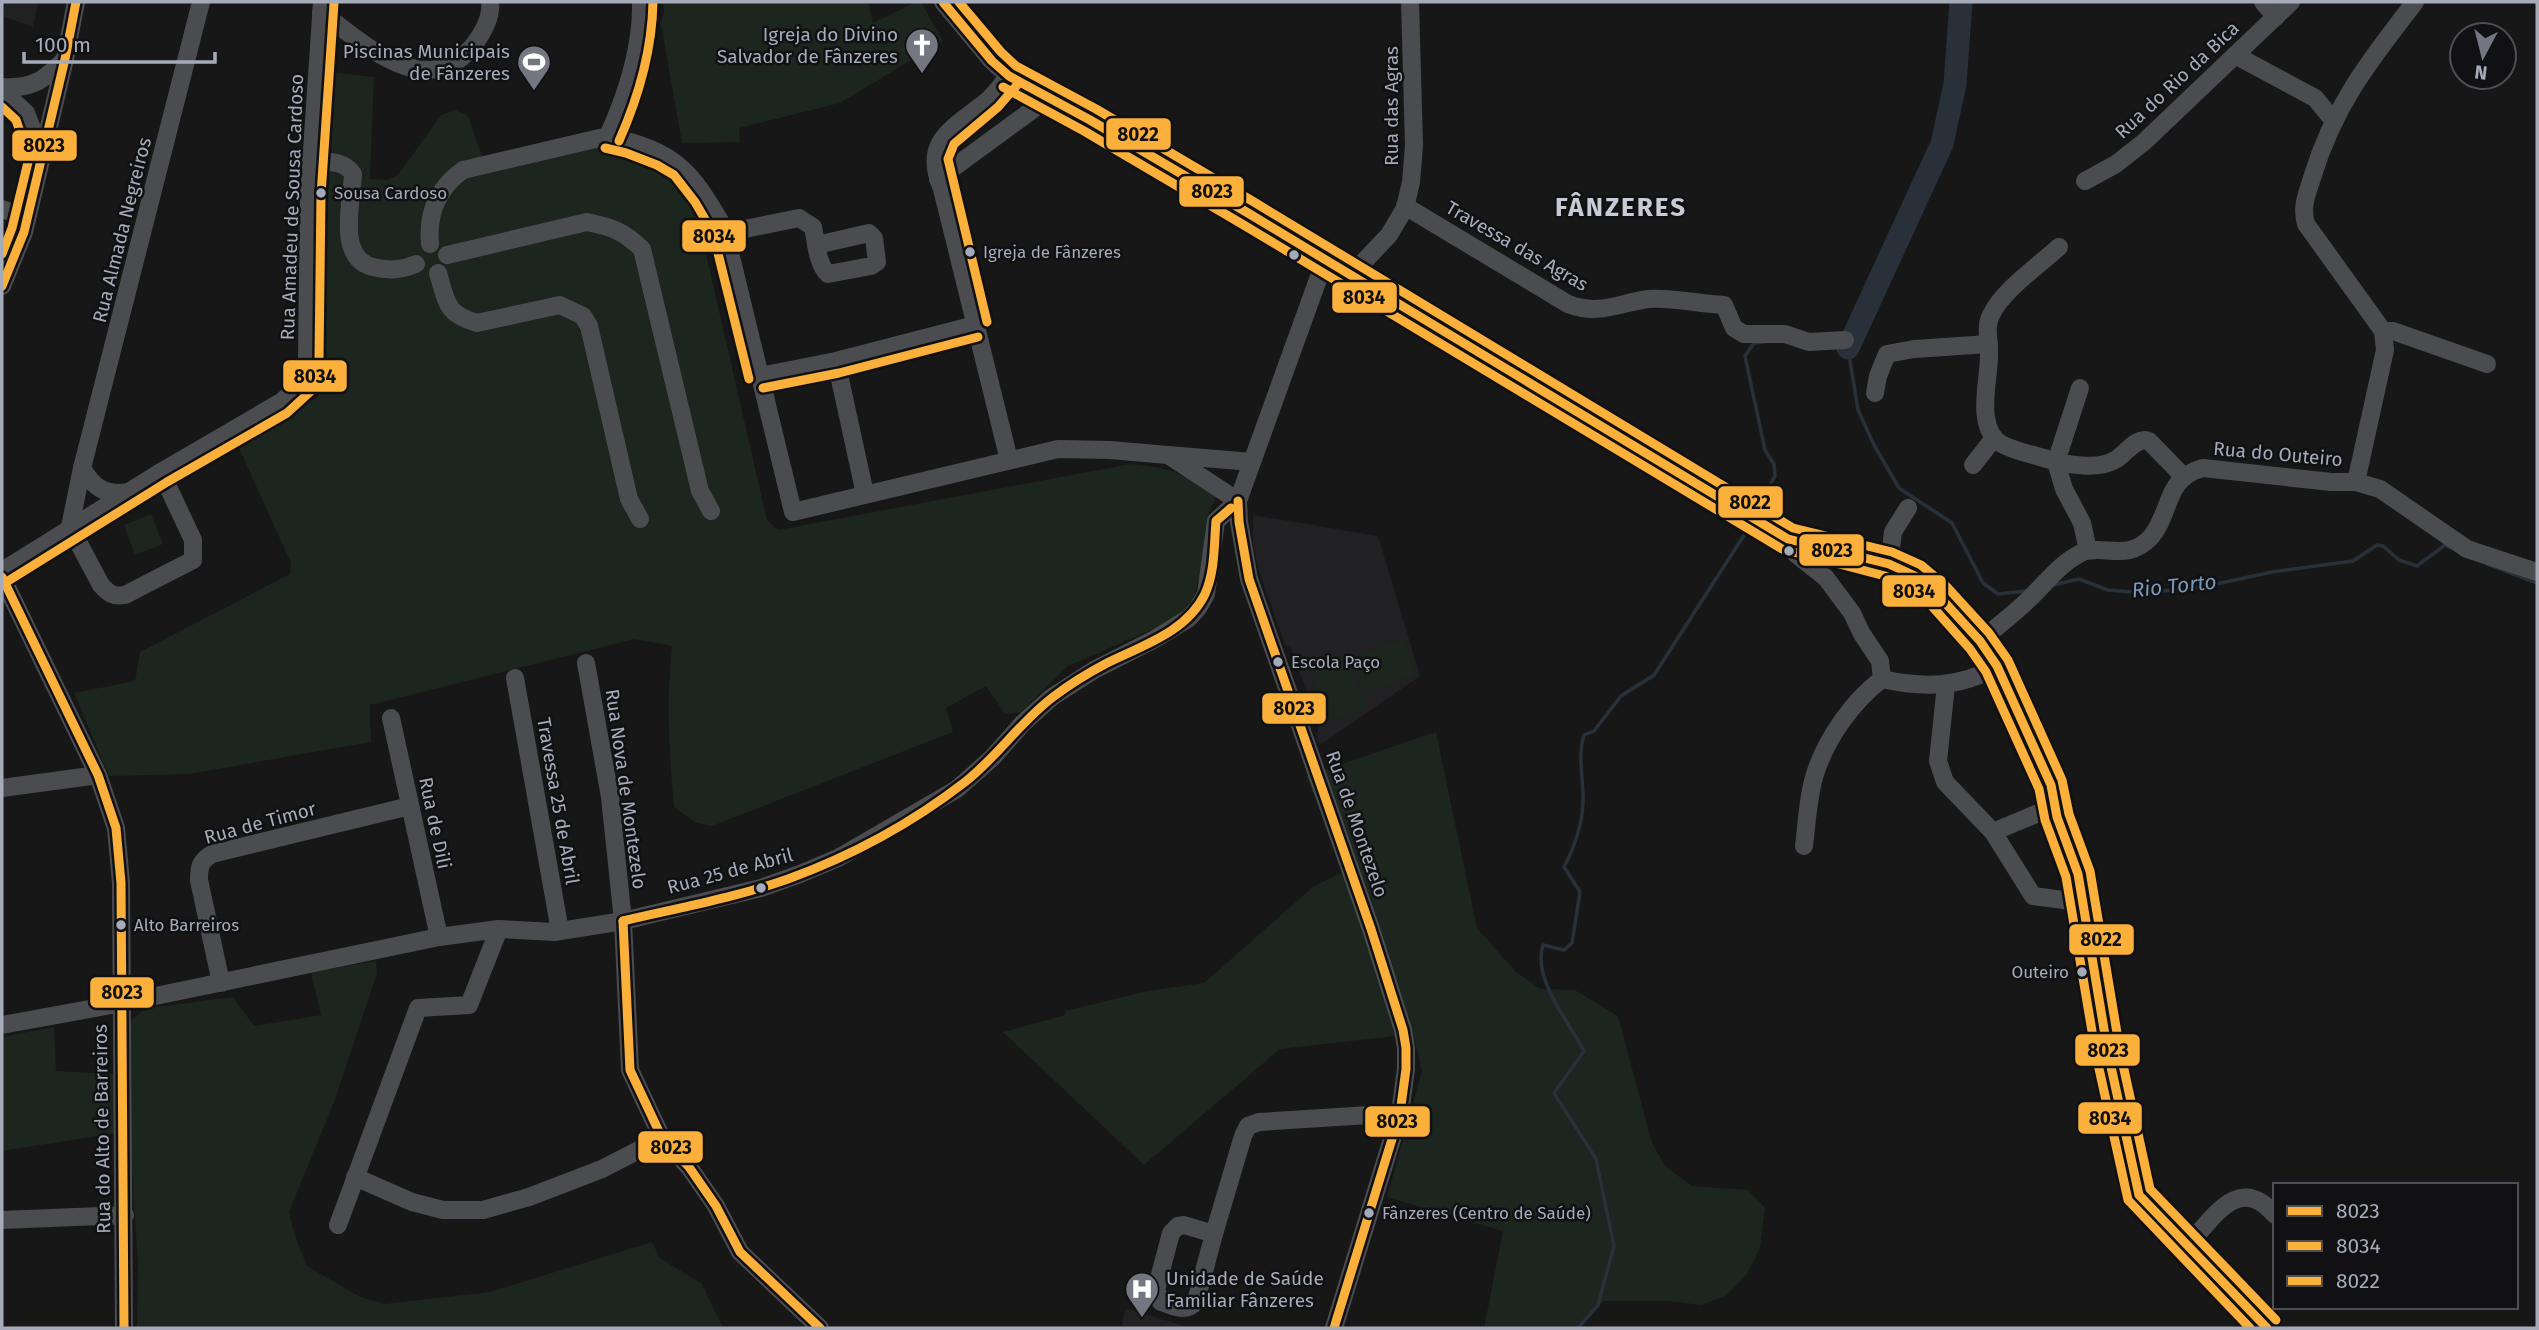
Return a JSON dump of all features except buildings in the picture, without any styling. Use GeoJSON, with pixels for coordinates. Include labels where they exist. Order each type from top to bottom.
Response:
{"type":"FeatureCollection","features":[{"type":"Feature","properties":{"kind":"street"},"geometry":{"type":"LineString","coordinates":[[2,286],[27,218],[76,2]]}},
{"type":"Feature","properties":{"kind":"street","name":"Rua Almada Negreiros"},"geometry":{"type":"LineString","coordinates":[[70,527],[82,468],[201,2]]}},
{"type":"Feature","properties":{"kind":"street"},"geometry":{"type":"LineString","coordinates":[[321,7],[369,48],[408,69],[437,71],[463,59],[479,38],[491,10],[490,2]]}},
{"type":"Feature","properties":{"kind":"street"},"geometry":{"type":"LineString","coordinates":[[608,136],[624,101],[641,21],[641,2]]}},
{"type":"Feature","properties":{"kind":"street"},"geometry":{"type":"LineString","coordinates":[[943,2],[992,61],[1009,76],[1050,97],[1351,275],[1788,539],[1889,564],[1923,582],[1980,641],[1997,666],[2051,785],[2055,806],[2078,874],[2108,1053],[2139,1195],[2267,1328]]}},
{"type":"Feature","properties":{"kind":"street","name":"Rua das Agras"},"geometry":{"type":"LineString","coordinates":[[1351,275],[1389,235],[1405,206],[1411,182],[1414,145],[1410,2]]}},
{"type":"Feature","properties":{"kind":"street"},"geometry":{"type":"LineString","coordinates":[[2263,2],[2276,17]]}},
{"type":"Feature","properties":{"kind":"street","name":"Rua do Rio da Bica"},"geometry":{"type":"LineString","coordinates":[[2085,181],[2116,164],[2144,142],[2291,2]]}},
{"type":"Feature","properties":{"kind":"street"},"geometry":{"type":"LineString","coordinates":[[2356,482],[2385,350],[2383,331],[2358,300],[2306,224],[2302,211],[2320,149],[2346,95],[2415,2]]}},
{"type":"Feature","properties":{"kind":"street","name":"Rua Amadeu de Sousa Cardoso"},"geometry":{"type":"LineString","coordinates":[[2,571],[127,492],[281,402],[301,385],[307,360],[311,161],[321,7]]}},
{"type":"Feature","properties":{"kind":"street"},"geometry":{"type":"LineString","coordinates":[[2235,55],[2315,98],[2333,120]]}},
{"type":"Feature","properties":{"kind":"street"},"geometry":{"type":"LineString","coordinates":[[2,89],[32,85],[46,77],[65,59]]}},
{"type":"Feature","properties":{"kind":"street"},"geometry":{"type":"LineString","coordinates":[[1009,76],[989,99],[950,129],[938,145],[934,167],[1009,460]]}},
{"type":"Feature","properties":{"kind":"street"},"geometry":{"type":"LineString","coordinates":[[26,113],[32,85]]}},
{"type":"Feature","properties":{"kind":"street"},"geometry":{"type":"LineString","coordinates":[[2,89],[26,113],[42,157]]}},
{"type":"Feature","properties":{"kind":"street"},"geometry":{"type":"LineString","coordinates":[[938,179],[1050,97]]}},
{"type":"Feature","properties":{"kind":"street"},"geometry":{"type":"LineString","coordinates":[[430,244],[430,221],[439,196],[447,182],[463,170],[608,136],[663,154],[682,166],[705,195],[725,233],[793,512],[1058,449],[1110,450],[1252,462]]}},
{"type":"Feature","properties":{"kind":"street"},"geometry":{"type":"LineString","coordinates":[[311,161],[348,166],[353,174],[349,241],[358,260],[368,266],[383,269],[400,270],[416,264]]}},
{"type":"Feature","properties":{"kind":"street","name":"Travessa das Agras"},"geometry":{"type":"LineString","coordinates":[[1405,206],[1581,309],[1612,308],[1649,299],[1724,305],[1734,328],[1744,334],[1785,334],[1809,342],[1845,340]]}},
{"type":"Feature","properties":{"kind":"street"},"geometry":{"type":"LineString","coordinates":[[2,209],[27,218]]}},
{"type":"Feature","properties":{"kind":"street"},"geometry":{"type":"LineString","coordinates":[[725,233],[799,218],[813,227],[817,245]]}},
{"type":"Feature","properties":{"kind":"street"},"geometry":{"type":"LineString","coordinates":[[447,255],[587,222],[608,226],[626,234],[642,249],[700,491],[710,511]]}},
{"type":"Feature","properties":{"kind":"street"},"geometry":{"type":"LineString","coordinates":[[430,244],[439,245],[447,255],[444,268],[438,273],[428,275],[416,264],[420,247],[430,244]]}},
{"type":"Feature","properties":{"kind":"street"},"geometry":{"type":"LineString","coordinates":[[1980,641],[2071,558],[2088,550],[2131,550],[2150,538],[2163,517],[2169,496],[2184,477],[2145,439],[2103,465],[2089,466],[2056,462],[2040,455],[2008,448],[1994,438],[1987,420],[1985,398],[1989,344],[1987,326],[1991,313],[2010,291],[2059,247]]}},
{"type":"Feature","properties":{"kind":"street","name":"Rua de Montezelo"},"geometry":{"type":"LineString","coordinates":[[1325,260],[1238,501],[1242,546],[1249,579],[1371,929],[1403,1030],[1406,1069],[1400,1113],[1334,1328]]}},
{"type":"Feature","properties":{"kind":"street"},"geometry":{"type":"LineString","coordinates":[[438,273],[447,304],[455,316],[464,320],[477,323],[560,305],[583,316],[589,326],[629,499],[640,519]]}},
{"type":"Feature","properties":{"kind":"street"},"geometry":{"type":"LineString","coordinates":[[761,376],[836,361],[975,325]]}},
{"type":"Feature","properties":{"kind":"street"},"geometry":{"type":"LineString","coordinates":[[2383,331],[2393,331],[2487,364]]}},
{"type":"Feature","properties":{"kind":"street"},"geometry":{"type":"LineString","coordinates":[[1875,393],[1878,376],[1887,354],[1914,349],[1989,344]]}},
{"type":"Feature","properties":{"kind":"street"},"geometry":{"type":"LineString","coordinates":[[836,361],[865,494]]}},
{"type":"Feature","properties":{"kind":"street"},"geometry":{"type":"LineString","coordinates":[[2080,388],[2056,462],[2064,489],[2082,523],[2088,550]]}},
{"type":"Feature","properties":{"kind":"street"},"geometry":{"type":"LineString","coordinates":[[1973,465],[1994,438]]}},
{"type":"Feature","properties":{"kind":"street"},"geometry":{"type":"LineString","coordinates":[[1168,455],[1238,501]]}},
{"type":"Feature","properties":{"kind":"street"},"geometry":{"type":"LineString","coordinates":[[82,468],[101,490],[107,493],[127,492]]}},
{"type":"Feature","properties":{"kind":"street","name":"Rua do Outeiro"},"geometry":{"type":"LineString","coordinates":[[2184,477],[2191,471],[2203,468],[2331,482],[2356,482],[2380,489],[2467,549],[2537,572]]}},
{"type":"Feature","properties":{"kind":"street"},"geometry":{"type":"LineString","coordinates":[[70,527],[100,586],[116,596],[125,595],[187,565],[193,561],[193,540],[161,472]]}},
{"type":"Feature","properties":{"kind":"street","name":"Rua 25 de Abril"},"geometry":{"type":"LineString","coordinates":[[2,1026],[439,937],[499,929],[560,931],[623,921],[761,888],[838,858],[957,789],[1052,697],[1094,670],[1189,618],[1206,594],[1216,520],[1238,501]]}},
{"type":"Feature","properties":{"kind":"street"},"geometry":{"type":"LineString","coordinates":[[1889,564],[1893,532],[1908,508]]}},
{"type":"Feature","properties":{"kind":"street"},"geometry":{"type":"LineString","coordinates":[[1788,539],[1796,554],[1826,578],[1852,613],[1880,661],[1882,678]]}},
{"type":"Feature","properties":{"kind":"street","name":"Rua do Alto de Barreiros"},"geometry":{"type":"LineString","coordinates":[[2,577],[98,775],[116,828],[120,858],[124,1328]]}},
{"type":"Feature","properties":{"kind":"street","name":"Rua Nova de Montezelo"},"geometry":{"type":"LineString","coordinates":[[586,663],[610,797],[623,921],[630,1070],[662,1138],[696,1177],[716,1206],[740,1252],[820,1328]]}},
{"type":"Feature","properties":{"kind":"street"},"geometry":{"type":"LineString","coordinates":[[1882,678],[1898,682],[1945,685],[1981,676],[1997,666]]}},
{"type":"Feature","properties":{"kind":"street","name":"Travessa 25 de Abril"},"geometry":{"type":"LineString","coordinates":[[516,678],[560,931]]}},
{"type":"Feature","properties":{"kind":"street"},"geometry":{"type":"LineString","coordinates":[[1804,846],[1815,773],[1826,747],[1861,695],[1882,678]]}},
{"type":"Feature","properties":{"kind":"street"},"geometry":{"type":"LineString","coordinates":[[1945,685],[1938,761],[1945,782],[1993,832],[2033,896],[2071,901],[2083,898]]}},
{"type":"Feature","properties":{"kind":"street","name":"Rua de Dili"},"geometry":{"type":"LineString","coordinates":[[391,718],[439,937]]}},
{"type":"Feature","properties":{"kind":"street"},"geometry":{"type":"LineString","coordinates":[[2,788],[98,775]]}},
{"type":"Feature","properties":{"kind":"street","name":"Rua de Timor"},"geometry":{"type":"LineString","coordinates":[[221,983],[199,880],[199,868],[203,859],[212,854],[410,806]]}},
{"type":"Feature","properties":{"kind":"street"},"geometry":{"type":"LineString","coordinates":[[1993,832],[2055,806]]}},
{"type":"Feature","properties":{"kind":"street"},"geometry":{"type":"LineString","coordinates":[[338,1225],[418,1008],[469,1005],[499,929]]}},
{"type":"Feature","properties":{"kind":"street"},"geometry":{"type":"LineString","coordinates":[[1214,1234],[1184,1225],[1178,1226],[1171,1233],[1156,1290],[1161,1302],[1185,1309],[1192,1307],[1196,1301],[1248,1126],[1259,1122],[1400,1113]]}},
{"type":"Feature","properties":{"kind":"street"},"geometry":{"type":"LineString","coordinates":[[355,1177],[412,1202],[443,1210],[483,1210],[528,1197],[602,1169],[662,1138]]}},
{"type":"Feature","properties":{"kind":"street"},"geometry":{"type":"LineString","coordinates":[[2188,1245],[2230,1201],[2245,1197],[2257,1198],[2273,1213]]}},
{"type":"Feature","properties":{"kind":"street"},"geometry":{"type":"LineString","coordinates":[[2,1220],[125,1215]]}},
{"type":"Feature","properties":{"kind":"shaded area"},"geometry":{"type":"Polygon","coordinates":[[[2,2],[38,2],[33,27],[2,16],[2,2]]]}},
{"type":"Feature","properties":{"kind":"shaded area"},"geometry":{"type":"Polygon","coordinates":[[[663,2],[868,2],[873,23],[921,2],[943,41],[840,103],[739,128],[740,142],[682,143],[661,24],[663,2]]]}},
{"type":"Feature","properties":{"kind":"shaded area"},"geometry":{"type":"Polygon","coordinates":[[[327,72],[374,77],[370,179],[387,180],[398,175],[441,115],[455,110],[468,116],[486,168],[600,145],[644,155],[661,162],[682,179],[693,197],[767,520],[778,530],[1130,464],[1156,467],[1185,477],[1216,497],[1209,512],[1203,564],[1191,607],[1172,621],[1068,666],[1021,712],[1005,714],[986,686],[946,708],[953,732],[712,826],[696,823],[674,807],[669,726],[672,646],[634,639],[370,705],[371,742],[189,774],[109,776],[74,693],[135,681],[140,652],[290,574],[291,563],[234,437],[318,397],[327,72]]]}},
{"type":"Feature","properties":{"kind":"shaded area"},"geometry":{"type":"Polygon","coordinates":[[[151,514],[163,544],[135,555],[124,525],[151,514]]]}},
{"type":"Feature","properties":{"kind":"shaded area"},"geometry":{"type":"Polygon","coordinates":[[[1253,515],[1378,536],[1420,676],[1320,745],[1316,734],[1319,727],[1291,648],[1285,645],[1259,571],[1253,544],[1253,515]]]}},
{"type":"Feature","properties":{"kind":"shaded area"},"geometry":{"type":"Polygon","coordinates":[[[1404,639],[1416,674],[1365,693],[1352,657],[1404,639]]]}},
{"type":"Feature","properties":{"kind":"shaded area"},"geometry":{"type":"Polygon","coordinates":[[[1346,651],[1366,708],[1329,721],[1309,664],[1346,651]]]}},
{"type":"Feature","properties":{"kind":"shaded area"},"geometry":{"type":"Polygon","coordinates":[[[1436,732],[1477,928],[1516,972],[1541,989],[1575,990],[1618,1016],[1652,1143],[1666,1167],[1692,1186],[1748,1190],[1765,1208],[1760,1248],[1747,1274],[1726,1296],[1701,1305],[1667,1301],[1604,1301],[1583,1322],[1582,1328],[1484,1328],[1503,1231],[1387,1197],[1422,1071],[1413,1034],[1280,1049],[1144,1165],[1003,1032],[1065,1015],[1065,1011],[1147,991],[1204,983],[1313,887],[1345,871],[1306,776],[1436,732]]]}},
{"type":"Feature","properties":{"kind":"shaded area"},"geometry":{"type":"Polygon","coordinates":[[[376,961],[377,973],[334,1102],[289,1212],[307,1266],[360,1297],[385,1304],[490,1292],[652,1242],[660,1258],[702,1284],[723,1328],[137,1328],[138,1264],[129,1131],[2,1151],[2,1037],[54,1027],[56,1071],[131,1075],[129,1023],[142,1011],[233,997],[254,1026],[321,1015],[311,972],[376,961]]]}},
{"type":"Feature","properties":{"kind":"shaded area","name":"Unidade de Saúde Familiar Fânzeres"},"geometry":{"type":"Polygon","coordinates":[[[1125,1308],[1192,1328],[1124,1328],[1122,1325],[1125,1308]]]}},
{"type":"Feature","properties":{"kind":"waterway","name":"Rio Torto"},"geometry":{"type":"LineString","coordinates":[[1848,348],[1942,144],[1955,84],[1961,2]]}},
{"type":"Feature","properties":{"kind":"waterway"},"geometry":{"type":"LineString","coordinates":[[1760,504],[1775,476],[1774,464],[1765,450],[1745,356],[1754,343],[1764,342]]}},
{"type":"Feature","properties":{"kind":"waterway","name":"Rio Torto"},"geometry":{"type":"LineString","coordinates":[[1845,349],[1848,348],[1858,410],[1875,447],[1899,488],[1952,523],[1983,583],[1998,594],[2026,591]]}},
{"type":"Feature","properties":{"kind":"waterway"},"geometry":{"type":"LineString","coordinates":[[1578,1328],[1598,1305],[1614,1246],[1596,1159],[1554,1093],[1584,1051],[1547,986],[1541,958],[1543,945],[1564,950],[1572,943],[1580,892],[1564,867],[1575,844],[1581,820],[1582,743],[1584,735],[1594,731],[1621,696],[1654,675],[1750,526]]}},
{"type":"Feature","properties":{"kind":"waterway","name":"Rio Torto"},"geometry":{"type":"LineString","coordinates":[[2053,585],[2079,579],[2108,590],[2144,593],[2202,587],[2272,572],[2353,561],[2377,545],[2383,546],[2399,560],[2417,566],[2445,545],[2451,548]]}},
{"type":"Feature","properties":{"kind":"waterway","name":"Rio Torto"},"geometry":{"type":"LineString","coordinates":[[2487,564],[2537,583]]}},
{"type":"Feature","properties":{"kind":"transit line","name":"8023"},"geometry":{"type":"LineString","coordinates":[[2,286],[24,232],[76,2]]}},
{"type":"Feature","properties":{"kind":"transit line","name":"8034"},"geometry":{"type":"LineString","coordinates":[[619,141],[643,73],[653,2]]}},
{"type":"Feature","properties":{"kind":"transit line","name":"8023"},"geometry":{"type":"LineString","coordinates":[[943,2],[992,61],[1009,76],[1090,120],[1248,213],[1788,539],[1889,564],[1915,576],[1938,595],[1980,641],[1997,666],[2051,785],[2057,817],[2078,874],[2108,1053],[2139,1195],[2267,1328]]}},
{"type":"Feature","properties":{"kind":"transit line","name":"8022"},"geometry":{"type":"LineString","coordinates":[[959,2],[1016,66],[1096,109],[1254,202],[1793,528],[1892,552],[1921,565],[1947,587],[1989,633],[2008,660],[2062,780],[2069,814],[2090,871],[2120,1051],[2150,1189],[2276,1320]]}},
{"type":"Feature","properties":{"kind":"transit line","name":"8034"},"geometry":{"type":"LineString","coordinates":[[8,581],[167,482],[287,413],[311,391],[319,360],[321,195],[334,3]]}},
{"type":"Feature","properties":{"kind":"transit line","name":"8034"},"geometry":{"type":"LineString","coordinates":[[987,322],[948,159],[954,144],[998,107],[1018,84]]}},
{"type":"Feature","properties":{"kind":"transit line","name":"8034"},"geometry":{"type":"LineString","coordinates":[[1003,87],[1084,131],[1242,224],[1782,549],[1885,576],[1908,586],[1930,604],[1970,649],[1986,672],[2039,789],[2045,820],[2066,877],[2096,1055],[2128,1200],[2250,1328]]}},
{"type":"Feature","properties":{"kind":"transit line","name":"8034"},"geometry":{"type":"LineString","coordinates":[[2,107],[16,120],[29,158],[12,228],[2,254]]}},
{"type":"Feature","properties":{"kind":"transit line","name":"8034"},"geometry":{"type":"LineString","coordinates":[[605,148],[657,165],[674,175],[695,202],[713,233],[749,379]]}},
{"type":"Feature","properties":{"kind":"transit line","name":"8034"},"geometry":{"type":"LineString","coordinates":[[763,388],[839,373],[978,337]]}},
{"type":"Feature","properties":{"kind":"transit line","name":"8023"},"geometry":{"type":"LineString","coordinates":[[1238,501],[1249,579],[1371,929],[1403,1030],[1406,1048],[1400,1113],[1334,1328]]}},
{"type":"Feature","properties":{"kind":"transit line","name":"8023"},"geometry":{"type":"LineString","coordinates":[[623,921],[727,897],[788,879],[858,849],[945,797],[988,762],[1030,717],[1059,692],[1100,667],[1162,636],[1187,618],[1205,594],[1211,577],[1216,521],[1231,508]]}},
{"type":"Feature","properties":{"kind":"transit line","name":"8023"},"geometry":{"type":"LineString","coordinates":[[2,577],[98,775],[116,828],[121,883],[124,1328]]}},
{"type":"Feature","properties":{"kind":"transit line","name":"8023"},"geometry":{"type":"LineString","coordinates":[[623,921],[630,1070],[662,1138],[689,1167],[716,1206],[740,1252],[820,1328]]}},
{"type":"Feature","properties":{"kind":"place","name":"Igreja do Divino Salvador de Fânzeres"},"geometry":{"type":"Point","coordinates":[922,75]}},
{"type":"Feature","properties":{"kind":"place","name":"Piscinas Municipais de Fânzeres"},"geometry":{"type":"Point","coordinates":[534,92]}},
{"type":"Feature","properties":{"kind":"place","name":"Sousa Cardoso"},"geometry":{"type":"Point","coordinates":[321,193]}},
{"type":"Feature","properties":{"kind":"place","name":"Igreja de Fânzeres"},"geometry":{"type":"Point","coordinates":[970,252]}},
{"type":"Feature","properties":{"kind":"place","name":"Escola Paço"},"geometry":{"type":"Point","coordinates":[1278,662]}},
{"type":"Feature","properties":{"kind":"place","name":"Alto Barreiros"},"geometry":{"type":"Point","coordinates":[121,925]}},
{"type":"Feature","properties":{"kind":"place","name":"Outeiro"},"geometry":{"type":"Point","coordinates":[2082,972]}},
{"type":"Feature","properties":{"kind":"place","name":"Fânzeres (Centro de Saúde)"},"geometry":{"type":"Point","coordinates":[1369,1213]}},
{"type":"Feature","properties":{"kind":"place","name":"Unidade de Saúde Familiar Fânzeres"},"geometry":{"type":"Point","coordinates":[1142,1319]}},
{"type":"Feature","properties":{"kind":"district","name":"FÂNZERES"},"geometry":{"type":"Point","coordinates":[1621,207]}}]}
